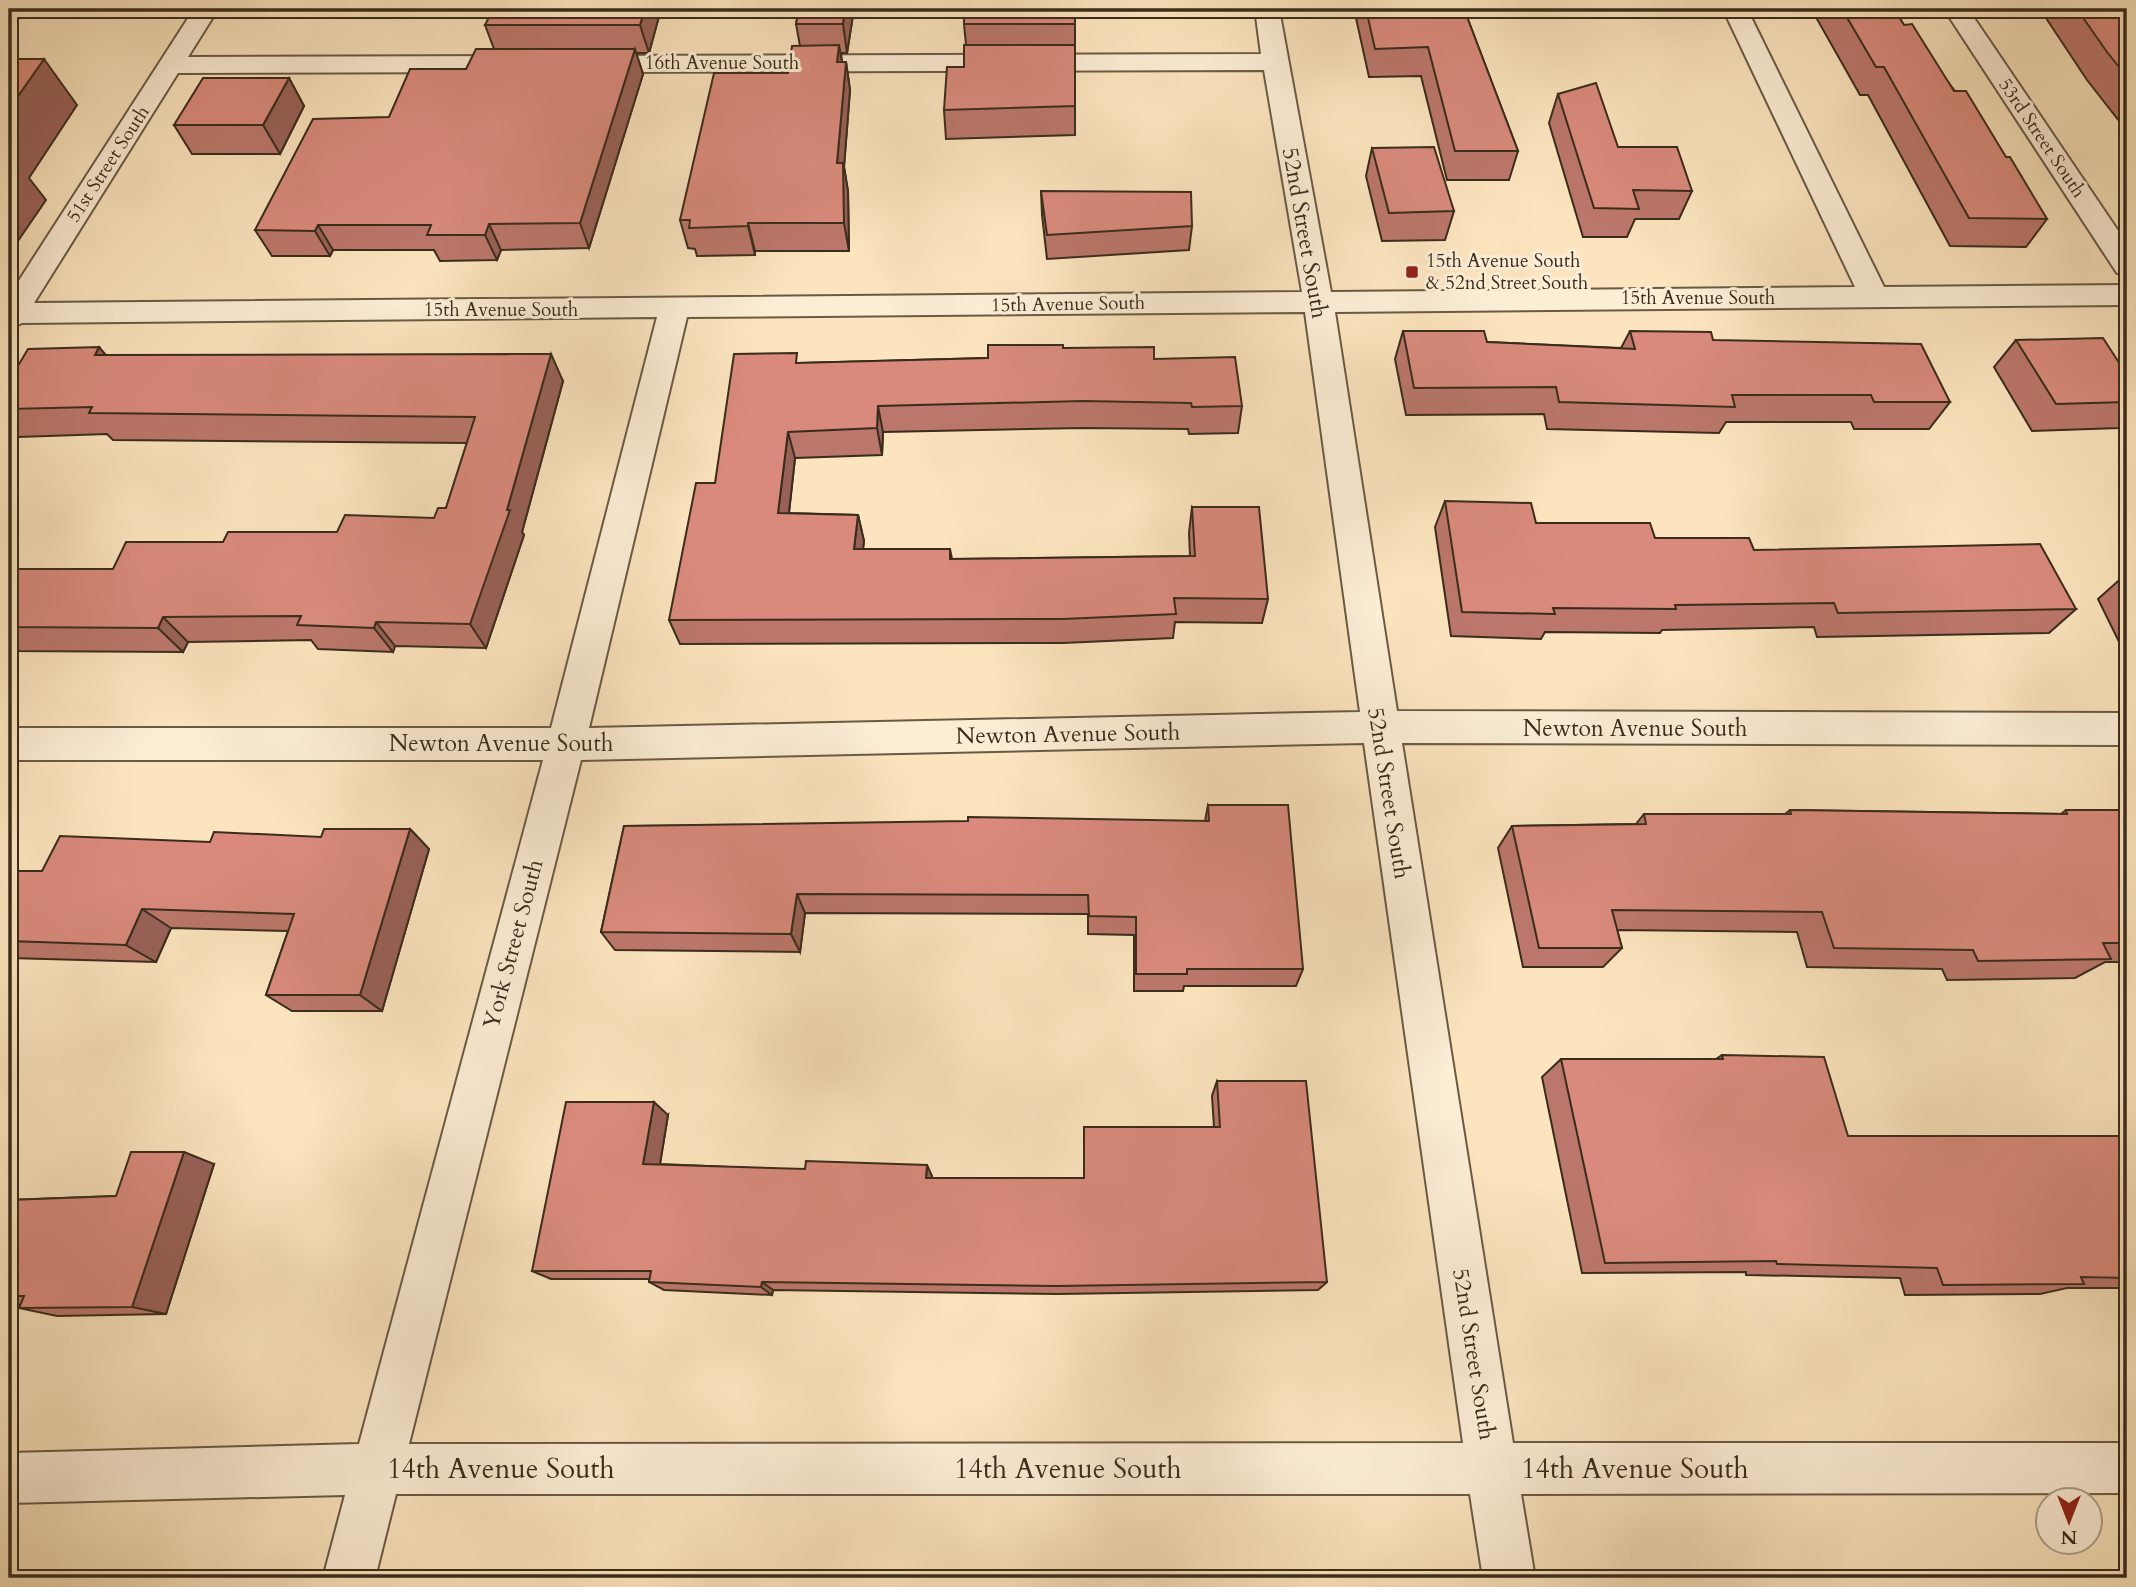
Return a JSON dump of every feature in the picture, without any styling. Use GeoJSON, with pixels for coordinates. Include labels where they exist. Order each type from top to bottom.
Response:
{"type":"FeatureCollection","features":[{"type":"Feature","properties":{"kind":"street","name":"51st Street South"},"geometry":{"type":"LineString","coordinates":[[10,315],[206,9]]}},
{"type":"Feature","properties":{"kind":"street","name":"52nd Street South"},"geometry":{"type":"LineString","coordinates":[[1267,9],[1273,62],[1318,301],[1378,727],[1509,1578]]}},
{"type":"Feature","properties":{"kind":"street"},"geometry":{"type":"LineString","coordinates":[[1735,9],[1874,297]]}},
{"type":"Feature","properties":{"kind":"street","name":"53rd Street South"},"geometry":{"type":"LineString","coordinates":[[1956,9],[2127,266]]}},
{"type":"Feature","properties":{"kind":"street","name":"16th Avenue South"},"geometry":{"type":"LineString","coordinates":[[171,65],[1273,62]]}},
{"type":"Feature","properties":{"kind":"street","name":"15th Avenue South"},"geometry":{"type":"LineString","coordinates":[[10,315],[2127,295]]}},
{"type":"Feature","properties":{"kind":"street","name":"York Street South"},"geometry":{"type":"LineString","coordinates":[[349,1578],[566,744],[674,309]]}},
{"type":"Feature","properties":{"kind":"street","name":"Newton Avenue South"},"geometry":{"type":"LineString","coordinates":[[9,744],[566,744],[1378,727],[2127,729]]}},
{"type":"Feature","properties":{"kind":"street","name":"14th Avenue South"},"geometry":{"type":"LineString","coordinates":[[9,1478],[376,1469],[2127,1468]]}},
{"type":"Feature","properties":{"kind":"building"},"geometry":{"type":"Polygon","coordinates":[[[493,9],[645,9],[640,25],[485,25],[493,9]]]}},
{"type":"Feature","properties":{"kind":"building"},"geometry":{"type":"Polygon","coordinates":[[[799,9],[845,9],[843,24],[796,24],[799,9]]]}},
{"type":"Feature","properties":{"kind":"building"},"geometry":{"type":"Polygon","coordinates":[[[964,9],[1075,9],[1075,24],[964,24],[964,9]]]}},
{"type":"Feature","properties":{"kind":"building"},"geometry":{"type":"Polygon","coordinates":[[[1366,9],[1464,9],[1518,151],[1455,151],[1428,47],[1375,49],[1366,9]]]}},
{"type":"Feature","properties":{"kind":"building"},"geometry":{"type":"Polygon","coordinates":[[[1842,9],[1894,9],[1904,25],[1912,24],[1954,91],[1966,91],[2047,219],[1969,218],[1884,67],[1876,67],[1842,9]]]}},
{"type":"Feature","properties":{"kind":"building"},"geometry":{"type":"Polygon","coordinates":[[[2077,9],[2127,9],[2127,77],[2107,52],[2077,9]]]}},
{"type":"Feature","properties":{"kind":"building"},"geometry":{"type":"Polygon","coordinates":[[[839,45],[837,62],[846,62],[837,163],[843,163],[844,223],[748,223],[748,226],[689,228],[690,220],[680,220],[714,73],[788,73],[792,46],[839,45]]]}},
{"type":"Feature","properties":{"kind":"building"},"geometry":{"type":"Polygon","coordinates":[[[964,45],[1075,45],[1075,106],[944,110],[947,67],[964,67],[964,45]]]}},
{"type":"Feature","properties":{"kind":"building"},"geometry":{"type":"Polygon","coordinates":[[[476,49],[635,49],[580,223],[489,224],[485,235],[427,235],[431,225],[318,225],[315,231],[255,230],[313,119],[389,117],[410,69],[466,69],[476,49]]]}},
{"type":"Feature","properties":{"kind":"building"},"geometry":{"type":"Polygon","coordinates":[[[9,59],[44,59],[9,109],[9,59]]]}},
{"type":"Feature","properties":{"kind":"building"},"geometry":{"type":"Polygon","coordinates":[[[203,78],[289,78],[263,125],[174,125],[203,78]]]}},
{"type":"Feature","properties":{"kind":"building"},"geometry":{"type":"Polygon","coordinates":[[[1596,83],[1618,147],[1677,147],[1692,191],[1633,190],[1639,209],[1594,208],[1558,94],[1596,83]]]}},
{"type":"Feature","properties":{"kind":"building"},"geometry":{"type":"Polygon","coordinates":[[[1434,147],[1454,211],[1389,213],[1372,148],[1434,147]]]}},
{"type":"Feature","properties":{"kind":"building"},"geometry":{"type":"Polygon","coordinates":[[[1041,191],[1191,192],[1192,226],[1047,235],[1041,191]]]}},
{"type":"Feature","properties":{"kind":"building"},"geometry":{"type":"Polygon","coordinates":[[[1403,331],[1484,331],[1487,342],[1635,349],[1630,331],[1711,332],[1713,340],[1921,344],[1950,402],[1874,402],[1871,395],[1732,395],[1735,407],[1559,402],[1556,387],[1414,388],[1403,331]]]}},
{"type":"Feature","properties":{"kind":"building"},"geometry":{"type":"Polygon","coordinates":[[[2103,338],[2127,375],[2127,402],[2056,404],[2016,340],[2103,338]]]}},
{"type":"Feature","properties":{"kind":"building"},"geometry":{"type":"Polygon","coordinates":[[[988,345],[1154,347],[1154,359],[1235,357],[1242,406],[1192,407],[1191,403],[1083,401],[878,406],[877,428],[788,432],[778,513],[858,515],[854,549],[950,549],[950,559],[1195,556],[1192,507],[1259,507],[1268,599],[1174,598],[1176,614],[1063,619],[669,620],[696,483],[715,483],[734,354],[797,353],[796,363],[988,358],[988,345]]]}},
{"type":"Feature","properties":{"kind":"building"},"geometry":{"type":"Polygon","coordinates":[[[99,347],[95,355],[551,354],[507,510],[510,510],[470,624],[376,622],[374,628],[297,625],[301,616],[163,617],[158,628],[9,627],[9,569],[113,569],[126,542],[223,542],[228,532],[337,532],[345,515],[434,518],[438,508],[446,508],[475,417],[89,413],[92,407],[9,409],[9,381],[28,349],[99,347]]]}},
{"type":"Feature","properties":{"kind":"building"},"geometry":{"type":"Polygon","coordinates":[[[1445,501],[1531,503],[1536,523],[1650,523],[1655,538],[1749,538],[1754,550],[2040,544],[2076,609],[1838,613],[1834,603],[1675,605],[1676,609],[1553,608],[1555,614],[1462,612],[1445,501]]]}},
{"type":"Feature","properties":{"kind":"building"},"geometry":{"type":"Polygon","coordinates":[[[1208,805],[1288,805],[1303,969],[1187,969],[1187,974],[1136,974],[1136,917],[1089,916],[1088,895],[797,894],[791,934],[601,932],[624,826],[968,821],[968,817],[1209,821],[1208,805]]]}},
{"type":"Feature","properties":{"kind":"building"},"geometry":{"type":"Polygon","coordinates":[[[1790,810],[2067,814],[2066,810],[2127,810],[2127,943],[2103,943],[2111,959],[1978,961],[1973,950],[1834,948],[1822,912],[1612,910],[1622,948],[1539,948],[1512,826],[1646,824],[1644,814],[1791,814],[1790,810]]]}},
{"type":"Feature","properties":{"kind":"building"},"geometry":{"type":"Polygon","coordinates":[[[324,829],[410,829],[360,995],[266,995],[294,914],[142,909],[126,945],[9,941],[9,871],[42,871],[60,836],[210,842],[214,832],[321,837],[324,829]]]}},
{"type":"Feature","properties":{"kind":"building"},"geometry":{"type":"Polygon","coordinates":[[[1722,1055],[1824,1057],[1848,1136],[2127,1136],[2127,1278],[2081,1277],[2084,1284],[1943,1285],[1937,1268],[1777,1264],[1776,1261],[1605,1263],[1561,1059],[1723,1059],[1722,1055]]]}},
{"type":"Feature","properties":{"kind":"building"},"geometry":{"type":"Polygon","coordinates":[[[1217,1081],[1306,1081],[1327,1282],[1058,1286],[762,1282],[761,1287],[649,1282],[651,1271],[532,1271],[566,1102],[654,1102],[643,1164],[805,1169],[806,1161],[927,1165],[926,1178],[1084,1178],[1084,1127],[1220,1127],[1217,1081]]]}},
{"type":"Feature","properties":{"kind":"building"},"geometry":{"type":"Polygon","coordinates":[[[131,1152],[184,1152],[132,1307],[19,1308],[24,1296],[9,1296],[9,1200],[116,1196],[131,1152]]]}},
{"type":"Feature","properties":{"kind":"place","name":"15th Avenue South & 52nd Street South"},"geometry":{"type":"Point","coordinates":[1412,272]}}]}
